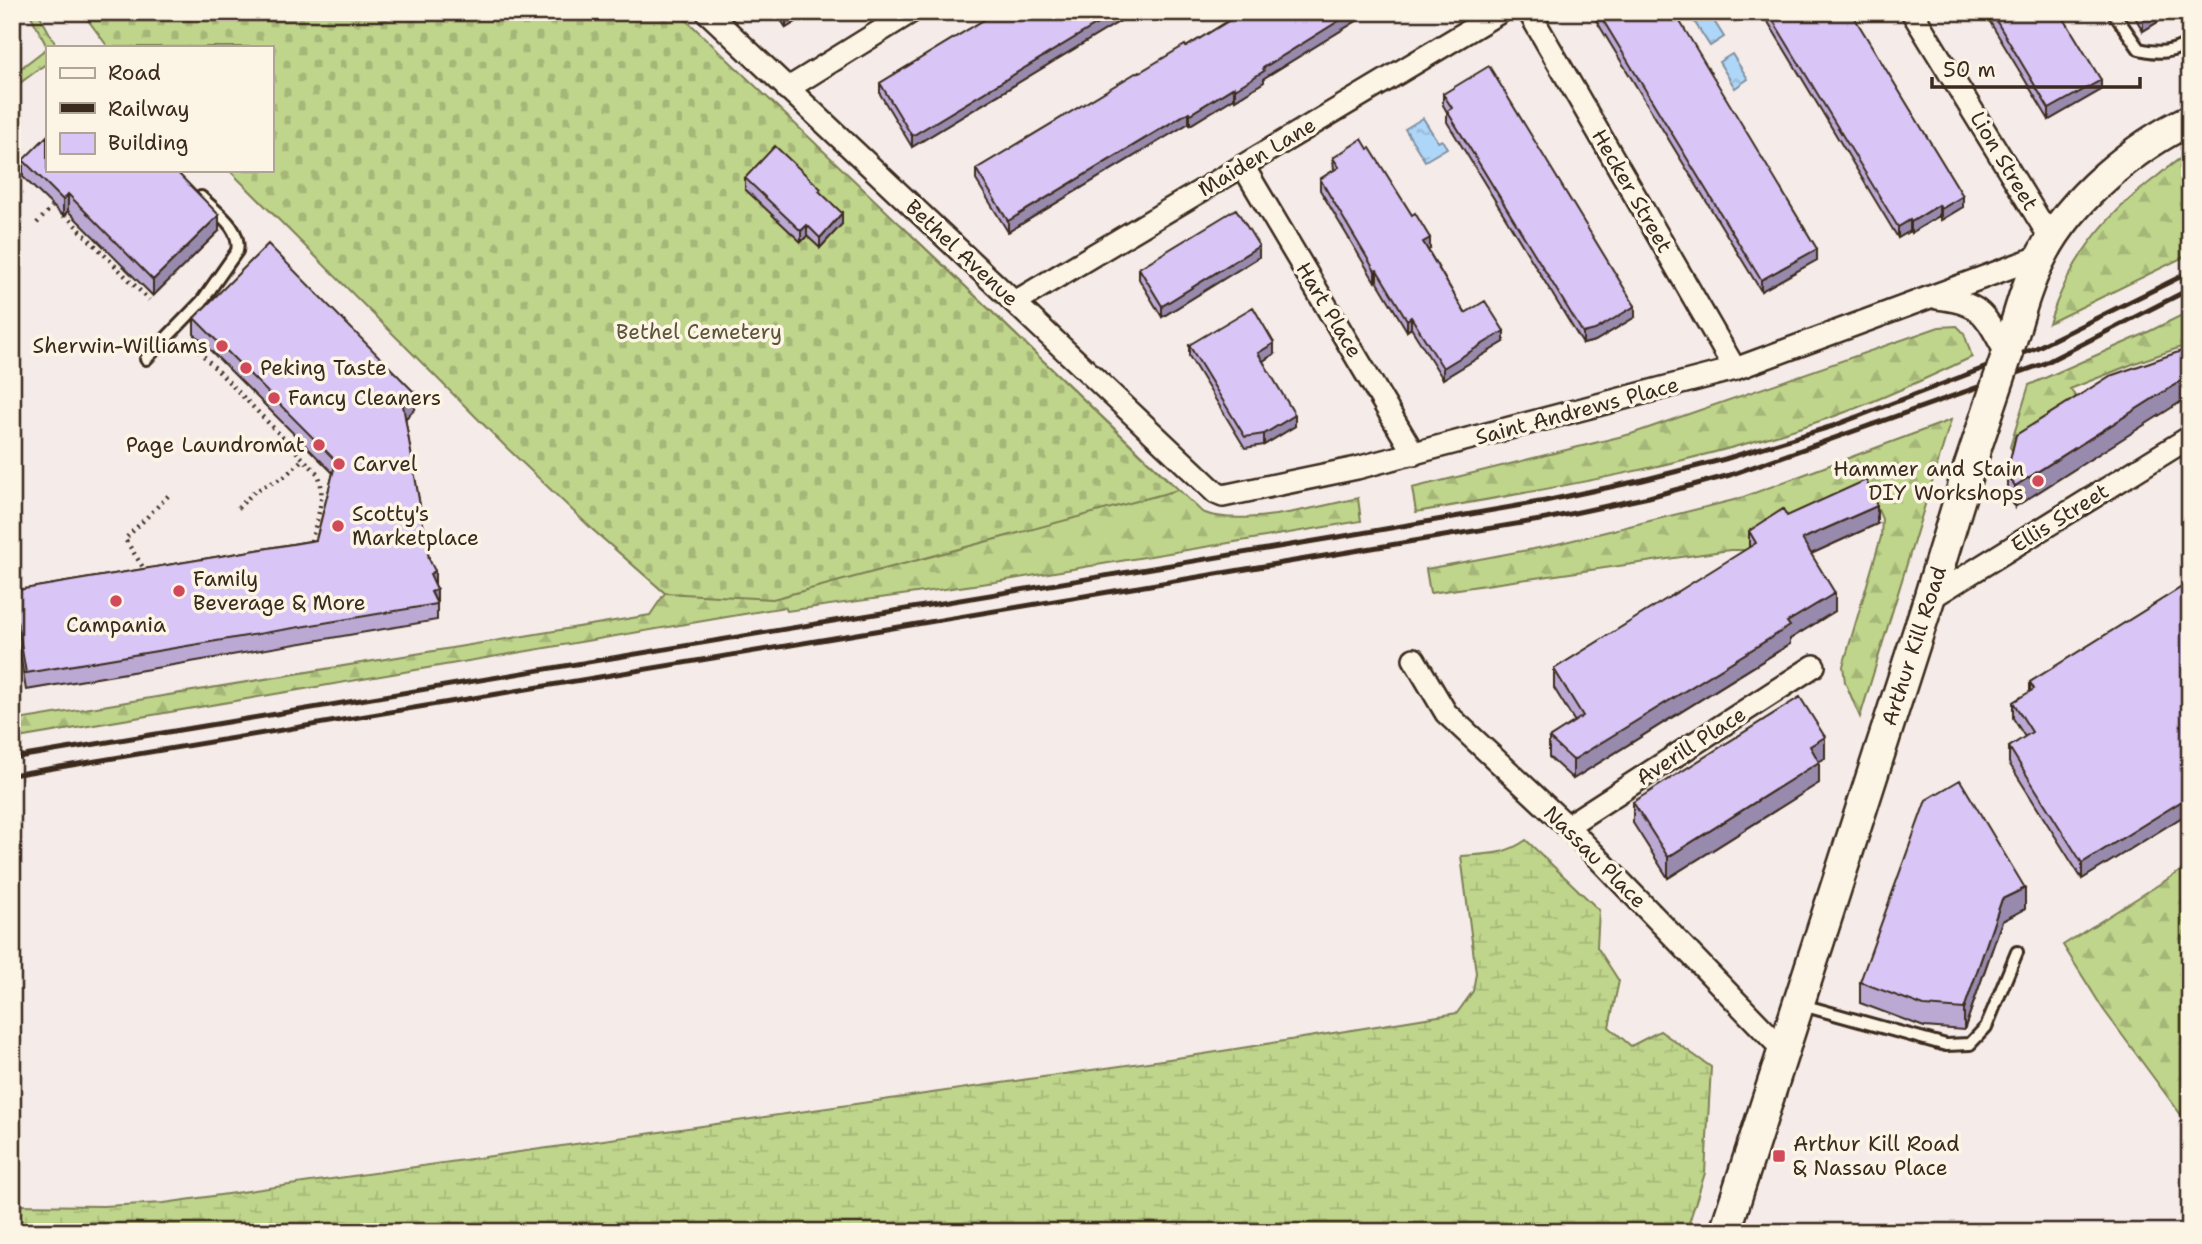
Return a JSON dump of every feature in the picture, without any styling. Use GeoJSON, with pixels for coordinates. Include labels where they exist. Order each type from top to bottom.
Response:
{"type":"FeatureCollection","features":[{"type":"Feature","properties":{"kind":"street","name":"Bethel Avenue"},"geometry":{"type":"LineString","coordinates":[[707,12],[1216,493]]}},
{"type":"Feature","properties":{"kind":"street"},"geometry":{"type":"LineString","coordinates":[[787,89],[911,12]]}},
{"type":"Feature","properties":{"kind":"street","name":"Maiden Lane"},"geometry":{"type":"LineString","coordinates":[[1014,302],[1500,12]]}},
{"type":"Feature","properties":{"kind":"street","name":"Hecker Street"},"geometry":{"type":"LineString","coordinates":[[1529,12],[1735,369]]}},
{"type":"Feature","properties":{"kind":"street","name":"Lion Street"},"geometry":{"type":"LineString","coordinates":[[1912,12],[2046,248]]}},
{"type":"Feature","properties":{"kind":"street","name":"Arthur Kill Road"},"geometry":{"type":"LineString","coordinates":[[1725,1232],[2024,300],[2046,248],[2058,228],[2087,195],[2120,166],[2173,128],[2190,120]]}},
{"type":"Feature","properties":{"kind":"street","name":"Hart Place"},"geometry":{"type":"LineString","coordinates":[[1243,166],[1414,454]]}},
{"type":"Feature","properties":{"kind":"street","name":"Saint Andrews Place"},"geometry":{"type":"LineString","coordinates":[[1216,493],[1231,496],[1414,454],[1735,369],[1931,297],[2046,248]]}},
{"type":"Feature","properties":{"kind":"street","name":"Saint Andrews Place"},"geometry":{"type":"LineString","coordinates":[[1931,297],[1962,301],[1976,307],[1986,317],[2007,355]]}},
{"type":"Feature","properties":{"kind":"street","name":"Ellis Street"},"geometry":{"type":"LineString","coordinates":[[1930,599],[2190,437]]}},
{"type":"Feature","properties":{"kind":"street","name":"Nassau Place"},"geometry":{"type":"LineString","coordinates":[[1414,659],[1446,713],[1567,826],[1784,1051]]}},
{"type":"Feature","properties":{"kind":"street","name":"Averill Place"},"geometry":{"type":"LineString","coordinates":[[1567,826],[1814,666]]}},
{"type":"Feature","properties":{"kind":"lane"},"geometry":{"type":"LineString","coordinates":[[2113,12],[2139,49],[2163,52],[2178,49],[2190,42]]}},
{"type":"Feature","properties":{"kind":"lane"},"geometry":{"type":"LineString","coordinates":[[146,359],[202,301],[237,251],[239,242],[234,230],[191,187]]}},
{"type":"Feature","properties":{"kind":"lane"},"geometry":{"type":"LineString","coordinates":[[1799,1004],[1946,1045],[1970,1044],[1986,1027],[2017,952]]}},
{"type":"Feature","properties":{"kind":"path"},"geometry":{"type":"LineString","coordinates":[[12,173],[29,160]]}},
{"type":"Feature","properties":{"kind":"path"},"geometry":{"type":"LineString","coordinates":[[19,167],[26,174]]}},
{"type":"Feature","properties":{"kind":"path"},"geometry":{"type":"LineString","coordinates":[[37,223],[52,207]]}},
{"type":"Feature","properties":{"kind":"path"},"geometry":{"type":"LineString","coordinates":[[65,215],[149,300]]}},
{"type":"Feature","properties":{"kind":"path"},"geometry":{"type":"LineString","coordinates":[[184,336],[318,474],[322,488],[312,539],[307,550]]}},
{"type":"Feature","properties":{"kind":"path"},"geometry":{"type":"LineString","coordinates":[[238,508],[256,491],[284,477],[303,459]]}},
{"type":"Feature","properties":{"kind":"path"},"geometry":{"type":"LineString","coordinates":[[152,580],[125,539],[171,493]]}},
{"type":"Feature","properties":{"kind":"green space"},"geometry":{"type":"Polygon","coordinates":[[[29,12],[38,12],[56,46],[46,46],[29,12]]]}},
{"type":"Feature","properties":{"kind":"green space","name":"Bethel Cemetery"},"geometry":{"type":"Polygon","coordinates":[[[82,12],[678,12],[1178,490],[773,599],[665,593],[592,529],[506,447],[231,172],[273,172],[273,46],[107,46],[82,12]]]}},
{"type":"Feature","properties":{"kind":"green space"},"geometry":{"type":"Polygon","coordinates":[[[46,49],[46,64],[12,89],[12,75],[46,49]]]}},
{"type":"Feature","properties":{"kind":"green space"},"geometry":{"type":"Polygon","coordinates":[[[2190,153],[2190,254],[2049,323],[2067,279],[2104,225],[2136,193],[2190,153]]]}},
{"type":"Feature","properties":{"kind":"green space"},"geometry":{"type":"Polygon","coordinates":[[[901,225],[1202,512],[1237,518],[1258,517],[1301,511],[1358,498],[1361,521],[995,582],[787,611],[785,607],[12,739],[12,721],[650,615],[665,593],[592,529],[901,225]]]}},
{"type":"Feature","properties":{"kind":"green space"},"geometry":{"type":"Polygon","coordinates":[[[2190,311],[2190,344],[2070,389],[2079,401],[2016,456],[2010,447],[2029,385],[2190,311]]]}},
{"type":"Feature","properties":{"kind":"green space"},"geometry":{"type":"Polygon","coordinates":[[[1957,326],[1964,333],[1972,357],[1835,416],[1784,433],[1628,473],[1416,512],[1412,488],[1631,434],[1939,327],[1957,326]]]}},
{"type":"Feature","properties":{"kind":"green space"},"geometry":{"type":"Polygon","coordinates":[[[1951,420],[1860,717],[1845,682],[1843,666],[1881,537],[1882,519],[1875,503],[1749,550],[1730,550],[1430,593],[1426,569],[1549,546],[1738,499],[1951,420]]]}},
{"type":"Feature","properties":{"kind":"green space"},"geometry":{"type":"Polygon","coordinates":[[[1526,840],[1599,910],[1597,947],[1619,981],[1609,1027],[1631,1046],[1660,1031],[1711,1067],[1705,1173],[1686,1232],[12,1232],[12,1205],[103,1206],[164,1203],[1204,1054],[1457,1013],[1473,991],[1476,973],[1461,856],[1503,851],[1526,840]]]}},
{"type":"Feature","properties":{"kind":"green space"},"geometry":{"type":"Polygon","coordinates":[[[2190,865],[2190,1127],[2103,1009],[2063,945],[2190,865]]]}},
{"type":"Feature","properties":{"kind":"water"},"geometry":{"type":"Polygon","coordinates":[[[1709,13],[1724,37],[1710,46],[1694,21],[1709,13]]]}},
{"type":"Feature","properties":{"kind":"water"},"geometry":{"type":"Polygon","coordinates":[[[1732,54],[1748,79],[1735,88],[1719,62],[1732,54]]]}},
{"type":"Feature","properties":{"kind":"water"},"geometry":{"type":"Polygon","coordinates":[[[1423,118],[1438,142],[1442,140],[1447,148],[1425,161],[1405,129],[1423,118]]]}},
{"type":"Feature","properties":{"kind":"building"},"geometry":{"type":"Polygon","coordinates":[[[997,12],[1117,12],[912,136],[880,83],[997,12]]]}},
{"type":"Feature","properties":{"kind":"building"},"geometry":{"type":"Polygon","coordinates":[[[1243,12],[1353,12],[1263,68],[1264,71],[1235,89],[1234,87],[1190,114],[1189,112],[1008,221],[976,169],[1243,12]]]}},
{"type":"Feature","properties":{"kind":"building"},"geometry":{"type":"Polygon","coordinates":[[[1598,12],[1667,12],[1671,18],[1676,15],[1817,249],[1761,280],[1598,12]]]}},
{"type":"Feature","properties":{"kind":"building"},"geometry":{"type":"Polygon","coordinates":[[[1768,12],[1851,12],[1963,196],[1941,209],[1939,205],[1898,227],[1768,12]]]}},
{"type":"Feature","properties":{"kind":"building"},"geometry":{"type":"Polygon","coordinates":[[[1991,12],[2060,12],[2101,80],[2049,109],[1991,12]]]}},
{"type":"Feature","properties":{"kind":"building"},"geometry":{"type":"Polygon","coordinates":[[[1489,66],[1635,306],[1595,330],[1583,333],[1447,111],[1452,108],[1443,94],[1489,66]]]}},
{"type":"Feature","properties":{"kind":"building"},"geometry":{"type":"Polygon","coordinates":[[[46,137],[46,172],[177,172],[219,215],[153,280],[68,194],[63,200],[23,160],[46,137]]]}},
{"type":"Feature","properties":{"kind":"building"},"geometry":{"type":"Polygon","coordinates":[[[1362,139],[1430,238],[1423,242],[1465,313],[1485,301],[1504,331],[1443,368],[1411,317],[1407,320],[1377,270],[1375,271],[1320,179],[1339,167],[1333,158],[1362,139]]]}},
{"type":"Feature","properties":{"kind":"building"},"geometry":{"type":"Polygon","coordinates":[[[775,146],[821,189],[819,191],[842,213],[820,238],[807,225],[801,231],[745,178],[775,146]]]}},
{"type":"Feature","properties":{"kind":"building"},"geometry":{"type":"Polygon","coordinates":[[[1236,209],[1259,246],[1162,306],[1139,268],[1236,209]]]}},
{"type":"Feature","properties":{"kind":"building"},"geometry":{"type":"Polygon","coordinates":[[[268,244],[415,393],[403,405],[429,559],[435,571],[430,574],[437,589],[431,592],[437,604],[26,673],[12,591],[316,540],[336,461],[194,318],[268,244]]]}},
{"type":"Feature","properties":{"kind":"building"},"geometry":{"type":"Polygon","coordinates":[[[1253,307],[1274,343],[1258,353],[1295,415],[1264,434],[1245,437],[1189,345],[1253,307]]]}},
{"type":"Feature","properties":{"kind":"building"},"geometry":{"type":"Polygon","coordinates":[[[2190,348],[2190,375],[2015,486],[2007,473],[2016,435],[2110,376],[2190,348]]]}},
{"type":"Feature","properties":{"kind":"building"},"geometry":{"type":"Polygon","coordinates":[[[1866,480],[1877,506],[1802,539],[1835,593],[1787,622],[1790,626],[1573,760],[1549,738],[1583,716],[1554,669],[1756,543],[1749,531],[1783,509],[1787,516],[1866,480]]]}},
{"type":"Feature","properties":{"kind":"building"},"geometry":{"type":"Polygon","coordinates":[[[2190,582],[2190,796],[2082,863],[2009,747],[2032,732],[2013,702],[2034,689],[2030,682],[2190,582]]]}},
{"type":"Feature","properties":{"kind":"building"},"geometry":{"type":"Polygon","coordinates":[[[1800,697],[1825,737],[1810,746],[1819,762],[1668,857],[1633,802],[1800,697]]]}},
{"type":"Feature","properties":{"kind":"building"},"geometry":{"type":"Polygon","coordinates":[[[1960,780],[2025,888],[2002,899],[1964,1009],[1924,1006],[1860,982],[1926,800],[1960,780]]]}},
{"type":"Feature","properties":{"kind":"railway"},"geometry":{"type":"LineString","coordinates":[[12,758],[1362,533],[1545,501],[1643,480],[1725,459],[1833,426],[2036,348],[2190,272]]}},
{"type":"Feature","properties":{"kind":"railway"},"geometry":{"type":"LineString","coordinates":[[12,775],[1546,519],[1649,497],[1730,475],[2043,364],[2190,289]]}},
{"type":"Feature","properties":{"kind":"place","name":"Sherwin-Williams"},"geometry":{"type":"Point","coordinates":[222,346]}},
{"type":"Feature","properties":{"kind":"place","name":"Peking Taste"},"geometry":{"type":"Point","coordinates":[246,368]}},
{"type":"Feature","properties":{"kind":"place","name":"Fancy Cleaners"},"geometry":{"type":"Point","coordinates":[274,398]}},
{"type":"Feature","properties":{"kind":"place","name":"Page Laundromat"},"geometry":{"type":"Point","coordinates":[319,445]}},
{"type":"Feature","properties":{"kind":"place","name":"Carvel"},"geometry":{"type":"Point","coordinates":[339,464]}},
{"type":"Feature","properties":{"kind":"place","name":"Hammer and Stain DIY Workshops"},"geometry":{"type":"Point","coordinates":[2038,481]}},
{"type":"Feature","properties":{"kind":"place","name":"Scotty's Marketplace"},"geometry":{"type":"Point","coordinates":[338,526]}},
{"type":"Feature","properties":{"kind":"place","name":"Family Beverage & More"},"geometry":{"type":"Point","coordinates":[179,591]}},
{"type":"Feature","properties":{"kind":"place","name":"Campania"},"geometry":{"type":"Point","coordinates":[116,601]}},
{"type":"Feature","properties":{"kind":"place","name":"Arthur Kill Road & Nassau Place"},"geometry":{"type":"Point","coordinates":[1779,1156]}}]}
